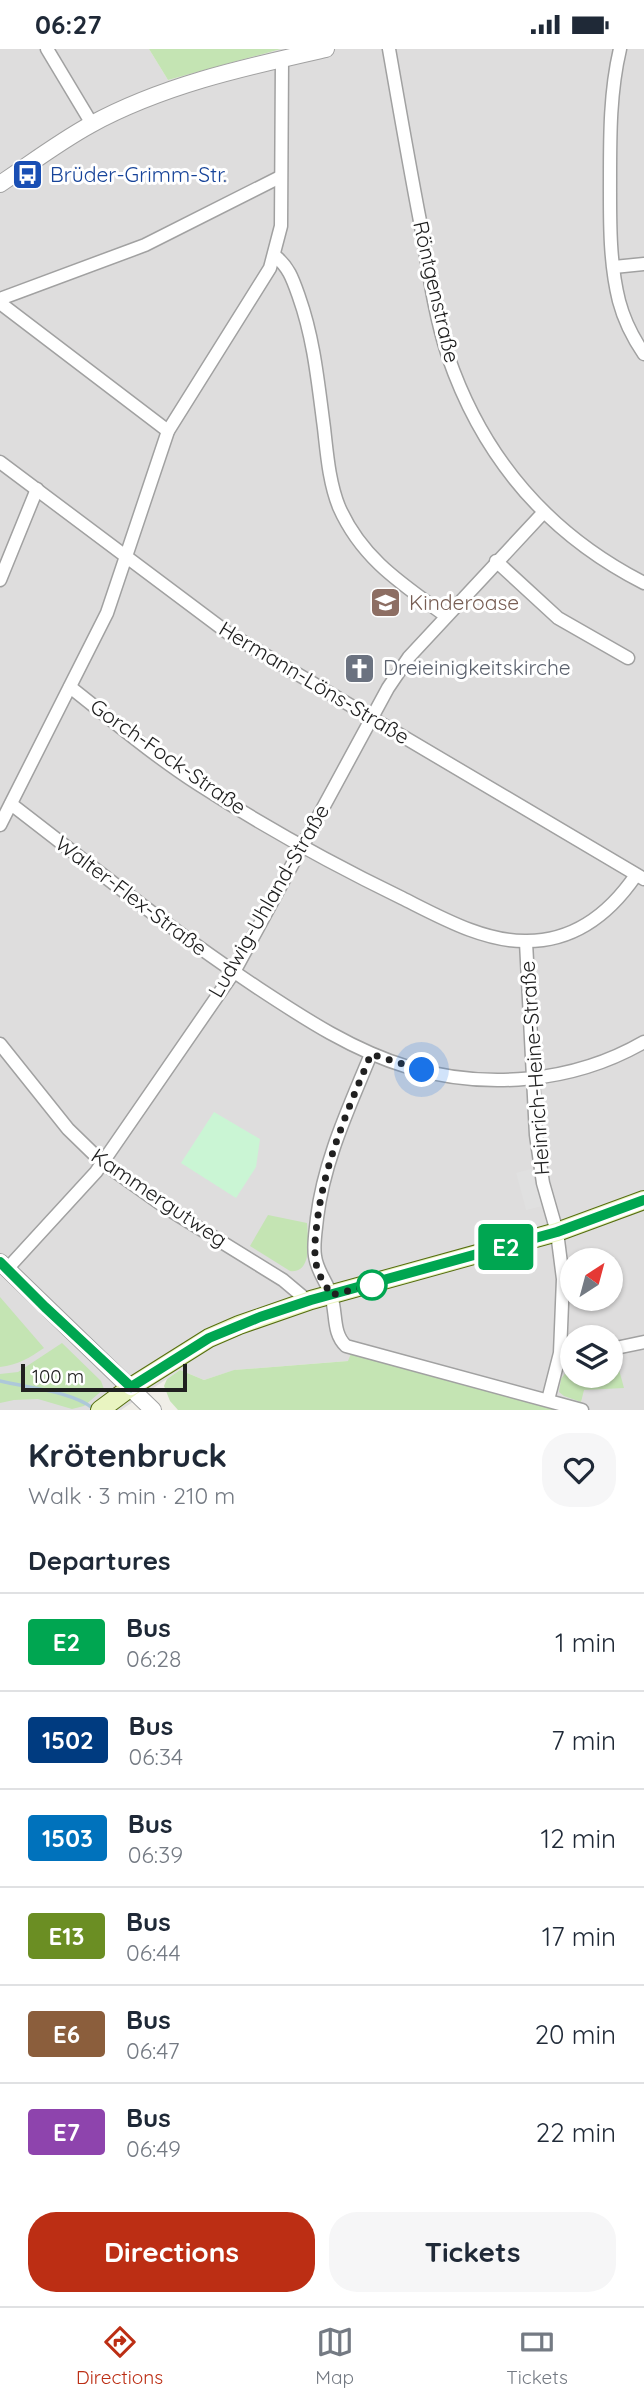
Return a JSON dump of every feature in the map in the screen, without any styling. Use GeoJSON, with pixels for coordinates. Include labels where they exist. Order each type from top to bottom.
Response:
{"type":"FeatureCollection","features":[{"type":"Feature","properties":{"kind":"main road"},"geometry":{"type":"LineString","coordinates":[[104,1407],[209,1338],[260,1317],[308,1301],[557,1232],[644,1200]]}},
{"type":"Feature","properties":{"kind":"street"},"geometry":{"type":"LineString","coordinates":[[47,49],[92,124]]}},
{"type":"Feature","properties":{"kind":"street"},"geometry":{"type":"LineString","coordinates":[[0,184],[92,124],[174,89],[326,49]]}},
{"type":"Feature","properties":{"kind":"street","name":"Röntgenstraße"},"geometry":{"type":"LineString","coordinates":[[389,49],[433,293],[448,355],[464,398],[483,434],[509,472],[543,513],[589,550],[644,583]]}},
{"type":"Feature","properties":{"kind":"street"},"geometry":{"type":"LineString","coordinates":[[620,49],[614,71],[610,237],[619,300],[631,333],[644,354]]}},
{"type":"Feature","properties":{"kind":"street"},"geometry":{"type":"LineString","coordinates":[[0,825],[107,613],[168,431],[275,256],[281,226],[282,59]]}},
{"type":"Feature","properties":{"kind":"street"},"geometry":{"type":"LineString","coordinates":[[0,301],[145,245],[280,177]]}},
{"type":"Feature","properties":{"kind":"street"},"geometry":{"type":"LineString","coordinates":[[275,256],[292,275],[305,314],[313,347],[327,460],[339,506],[371,558],[446,616]]}},
{"type":"Feature","properties":{"kind":"street"},"geometry":{"type":"LineString","coordinates":[[614,267],[644,264]]}},
{"type":"Feature","properties":{"kind":"street"},"geometry":{"type":"LineString","coordinates":[[0,301],[168,431]]}},
{"type":"Feature","properties":{"kind":"street","name":"Hermann-Löns-Straße"},"geometry":{"type":"LineString","coordinates":[[0,461],[228,633],[640,877]]}},
{"type":"Feature","properties":{"kind":"street"},"geometry":{"type":"LineString","coordinates":[[0,580],[37,489]]}},
{"type":"Feature","properties":{"kind":"street","name":"Ludwig-Uhland-Straße"},"geometry":{"type":"LineString","coordinates":[[3,1266],[103,1163],[234,972],[371,718],[410,657],[543,513]]}},
{"type":"Feature","properties":{"kind":"street"},"geometry":{"type":"LineString","coordinates":[[496,561],[558,618],[628,658]]}},
{"type":"Feature","properties":{"kind":"street","name":"Gorch-Fock-Straße"},"geometry":{"type":"LineString","coordinates":[[70,687],[197,783],[302,845],[438,916],[478,932],[526,941],[547,939],[581,929],[614,904],[640,877]]}},
{"type":"Feature","properties":{"kind":"street","name":"Walter-Flex-Straße"},"geometry":{"type":"LineString","coordinates":[[11,804],[234,972],[290,1009],[371,1054],[408,1067],[462,1077],[533,1079],[579,1070],[608,1060],[644,1042]]}},
{"type":"Feature","properties":{"kind":"street","name":"Heinrich-Heine-Straße"},"geometry":{"type":"LineString","coordinates":[[526,941],[536,1135],[541,1171],[557,1232],[565,1325]]}},
{"type":"Feature","properties":{"kind":"street","name":"Kammergutweg"},"geometry":{"type":"LineString","coordinates":[[0,1044],[68,1129],[103,1163],[165,1207],[283,1280],[308,1301]]}},
{"type":"Feature","properties":{"kind":"street"},"geometry":{"type":"LineString","coordinates":[[371,1054],[331,1151],[320,1199],[314,1253],[318,1273],[331,1295],[339,1340],[346,1346],[582,1410]]}},
{"type":"Feature","properties":{"kind":"street"},"geometry":{"type":"LineString","coordinates":[[3,1266],[153,1410]]}},
{"type":"Feature","properties":{"kind":"street"},"geometry":{"type":"LineString","coordinates":[[623,1346],[644,1342]]}},
{"type":"Feature","properties":{"kind":"street","name":"Heinrich-Heine-Straße"},"geometry":{"type":"LineString","coordinates":[[548,1400],[560,1369]]}},
{"type":"Feature","properties":{"kind":"shaded area"},"geometry":{"type":"Polygon","coordinates":[[[0,49],[149,49],[168,80],[281,49],[644,49],[644,1410],[564,1410],[348,1361],[235,1370],[204,1380],[180,1370],[121,1410],[0,1410],[0,49]]]}},
{"type":"Feature","properties":{"kind":"shaded area"},"geometry":{"type":"Polygon","coordinates":[[[531,1169],[542,1206],[526,1210],[516,1173],[531,1169]]]}},
{"type":"Feature","properties":{"kind":"green space"},"geometry":{"type":"Polygon","coordinates":[[[149,49],[281,49],[168,80],[149,49]]]}},
{"type":"Feature","properties":{"kind":"green space"},"geometry":{"type":"Polygon","coordinates":[[[214,1112],[260,1139],[256,1167],[236,1198],[181,1163],[214,1112]]]}},
{"type":"Feature","properties":{"kind":"green space"},"geometry":{"type":"Polygon","coordinates":[[[268,1215],[307,1223],[308,1254],[302,1267],[297,1270],[290,1271],[250,1246],[268,1215]]]}},
{"type":"Feature","properties":{"kind":"green space"},"geometry":{"type":"Polygon","coordinates":[[[0,1297],[44,1348],[12,1365],[0,1367],[0,1297]]]}},
{"type":"Feature","properties":{"kind":"green space"},"geometry":{"type":"Polygon","coordinates":[[[62,1343],[101,1381],[104,1389],[84,1406],[72,1409],[38,1399],[0,1403],[0,1374],[18,1372],[62,1343]]]}},
{"type":"Feature","properties":{"kind":"green space"},"geometry":{"type":"Polygon","coordinates":[[[352,1351],[564,1410],[178,1410],[170,1401],[164,1386],[167,1379],[180,1370],[204,1380],[234,1370],[348,1361],[352,1351]]]}},
{"type":"Feature","properties":{"kind":"green space"},"geometry":{"type":"Polygon","coordinates":[[[623,1384],[624,1388],[584,1390],[581,1402],[559,1392],[560,1386],[560,1388],[623,1388],[623,1384]]]}},
{"type":"Feature","properties":{"kind":"waterway"},"geometry":{"type":"LineString","coordinates":[[0,1381],[62,1394],[94,1409]]}},
{"type":"Feature","properties":{"kind":"bus line","name":"E2"},"geometry":{"type":"LineString","coordinates":[[0,1262],[131,1387],[209,1338],[260,1317],[311,1300],[557,1232],[644,1200]]}},
{"type":"Feature","properties":{"kind":"place","name":"Brüder-Grimm-Str."},"geometry":{"type":"Point","coordinates":[27,175]}},
{"type":"Feature","properties":{"kind":"place","name":"Kinderoase"},"geometry":{"type":"Point","coordinates":[386,603]}},
{"type":"Feature","properties":{"kind":"place","name":"Dreieinigkeitskirche"},"geometry":{"type":"Point","coordinates":[360,668]}},
{"type":"Feature","properties":{"kind":"route"},"geometry":{"type":"LineString","coordinates":[[372,1285],[331,1295],[318,1273],[314,1253],[325,1175],[331,1151],[371,1054],[422,1070]]}}]}
